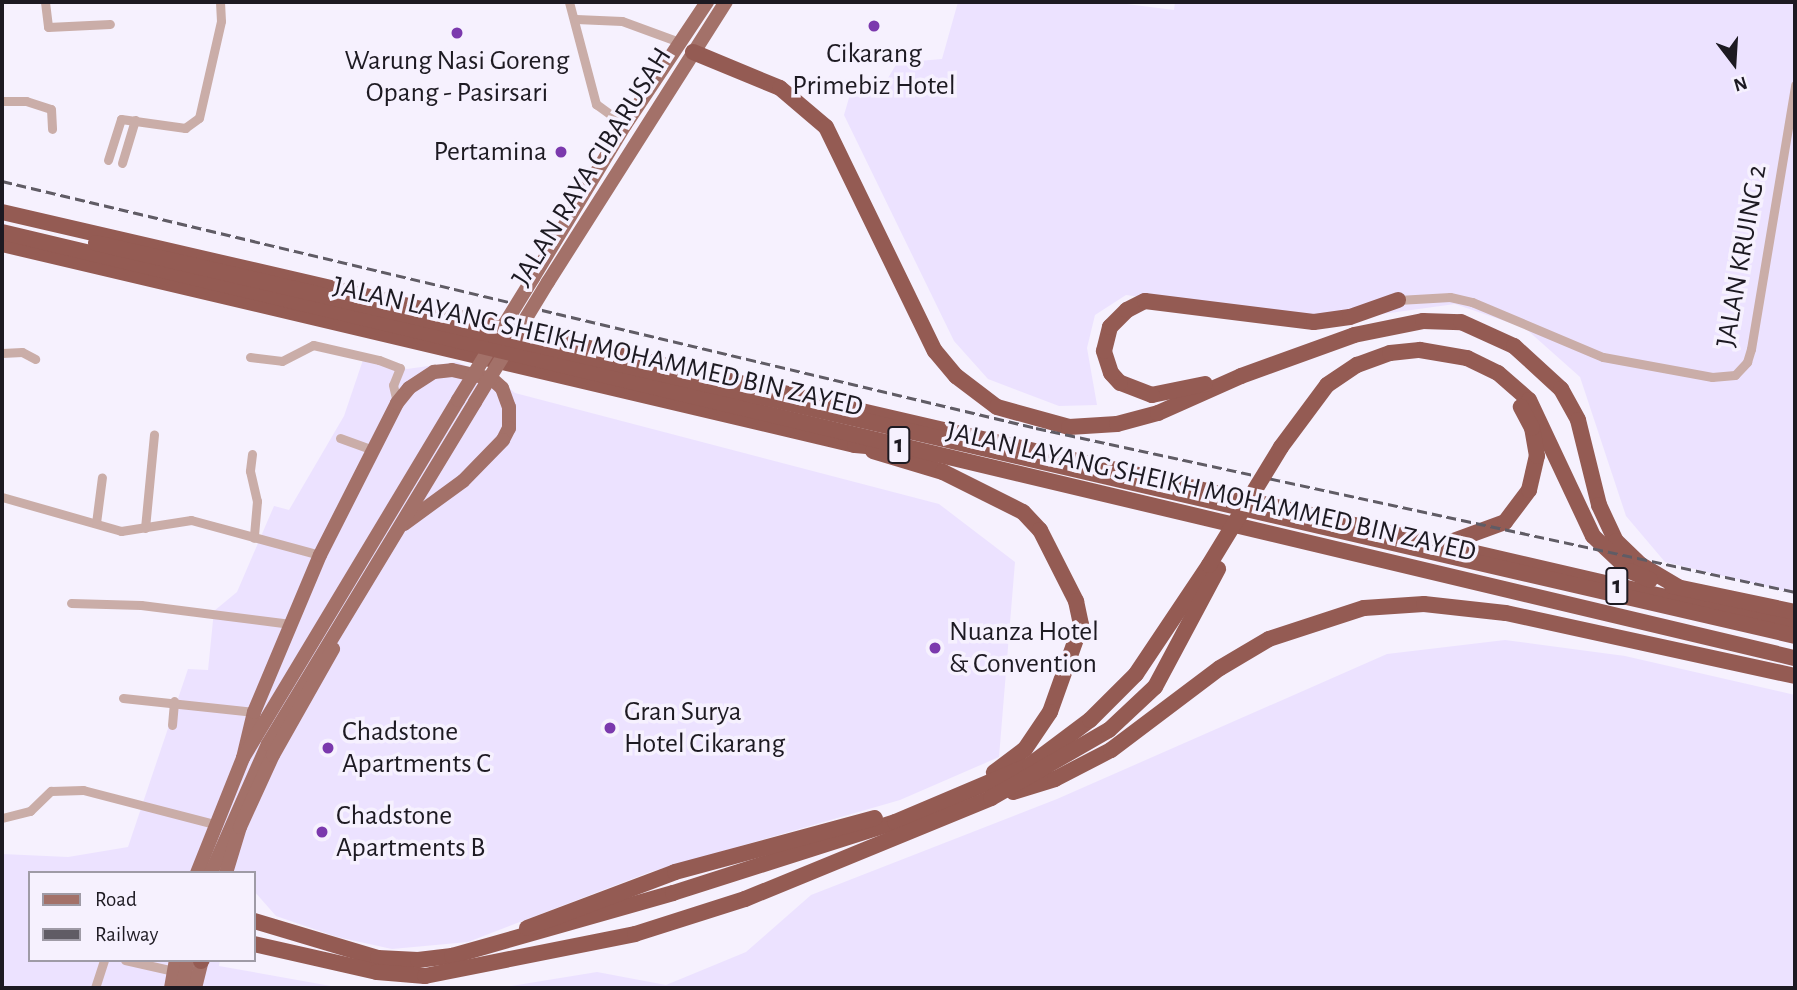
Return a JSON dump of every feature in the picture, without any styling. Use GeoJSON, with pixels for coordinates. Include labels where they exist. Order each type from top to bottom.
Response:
{"type":"FeatureCollection","features":[{"type":"Feature","properties":{"kind":"highway"},"geometry":{"type":"LineString","coordinates":[[693,52],[780,88],[826,127],[935,351],[956,376],[997,407],[1069,427],[1117,424],[1158,413],[1241,376],[1354,335],[1423,321],[1461,322],[1496,334],[1547,374],[1570,404],[1585,440],[1599,505],[1616,541],[1641,565],[1680,588]]}},
{"type":"Feature","properties":{"kind":"highway","name":"1"},"geometry":{"type":"LineString","coordinates":[[2,212],[1795,627]]}},
{"type":"Feature","properties":{"kind":"highway","name":"JALAN LAYANG SHEIKH MOHAMMED BIN ZAYED"},"geometry":{"type":"LineString","coordinates":[[2,221],[1795,636]]}},
{"type":"Feature","properties":{"kind":"highway","name":"JALAN LAYANG SHEIKH MOHAMMED BIN ZAYED"},"geometry":{"type":"LineString","coordinates":[[2,232],[1795,658]]}},
{"type":"Feature","properties":{"kind":"highway","name":"1"},"geometry":{"type":"LineString","coordinates":[[2,244],[855,445],[893,448],[1795,658]]}},
{"type":"Feature","properties":{"kind":"highway"},"geometry":{"type":"LineString","coordinates":[[1241,376],[1165,393],[1136,392],[1111,373],[1104,351],[1105,337],[1115,319],[1145,301],[1314,322],[1350,317],[1398,300]]}},
{"type":"Feature","properties":{"kind":"highway"},"geometry":{"type":"LineString","coordinates":[[256,921],[378,958],[418,960],[494,945],[822,847],[967,794],[1030,765],[1114,698],[1136,674],[1213,567],[1320,392],[1357,365],[1404,351],[1433,350],[1466,358],[1499,373],[1529,400],[1554,446],[1580,512],[1610,554],[1646,579],[1795,612]]}},
{"type":"Feature","properties":{"kind":"highway"},"geometry":{"type":"LineString","coordinates":[[1284,449],[1325,401],[1378,367],[1428,360],[1489,379],[1517,401],[1532,428],[1537,456],[1529,490],[1505,522],[1474,537],[1439,545]]}},
{"type":"Feature","properties":{"kind":"highway"},"geometry":{"type":"LineString","coordinates":[[494,945],[536,923],[662,877],[867,820],[957,789],[1011,762],[1038,733],[1070,665],[1081,625],[1076,601],[1040,530],[1023,512],[974,485],[855,445]]}},
{"type":"Feature","properties":{"kind":"highway"},"geometry":{"type":"LineString","coordinates":[[990,798],[1109,730],[1155,687],[1213,567]]}},
{"type":"Feature","properties":{"kind":"highway"},"geometry":{"type":"LineString","coordinates":[[256,944],[405,976],[490,965],[686,919],[990,798],[1031,788],[1083,766],[1220,668],[1269,639],[1364,608],[1424,604],[1506,613],[1795,676]]}},
{"type":"Feature","properties":{"kind":"main road","name":"JALAN RAYA CIBARUSAH"},"geometry":{"type":"LineString","coordinates":[[227,871],[240,827],[273,755],[349,612],[548,282],[726,2]]}},
{"type":"Feature","properties":{"kind":"main road","name":"JALAN RAYA CIBARUSAH"},"geometry":{"type":"LineString","coordinates":[[198,871],[214,824],[243,758],[625,125],[703,4]]}},
{"type":"Feature","properties":{"kind":"main road"},"geometry":{"type":"LineString","coordinates":[[703,4],[716,17]]}},
{"type":"Feature","properties":{"kind":"main road"},"geometry":{"type":"LineString","coordinates":[[243,758],[254,712],[320,555],[371,449],[397,403],[421,377],[452,370],[492,379],[505,394],[510,416],[509,428],[493,452],[453,489],[404,524]]}},
{"type":"Feature","properties":{"kind":"main road","name":"JALAN RAYA CIBARUSAH"},"geometry":{"type":"LineString","coordinates":[[212,871],[251,776],[328,635],[337,601]]}},
{"type":"Feature","properties":{"kind":"main road","name":"JALAN RAYA CIBARUSAH"},"geometry":{"type":"LineString","coordinates":[[206,871],[236,791],[328,635],[349,612]]}},
{"type":"Feature","properties":{"kind":"main road"},"geometry":{"type":"LineString","coordinates":[[180,988],[197,962]]}},
{"type":"Feature","properties":{"kind":"main road"},"geometry":{"type":"LineString","coordinates":[[195,988],[198,962]]}},
{"type":"Feature","properties":{"kind":"main road"},"geometry":{"type":"LineString","coordinates":[[171,988],[177,964]]}},
{"type":"Feature","properties":{"kind":"main road"},"geometry":{"type":"LineString","coordinates":[[177,964],[180,988]]}},
{"type":"Feature","properties":{"kind":"street"},"geometry":{"type":"LineString","coordinates":[[45,2],[48,27],[110,24]]}},
{"type":"Feature","properties":{"kind":"street"},"geometry":{"type":"LineString","coordinates":[[108,160],[117,122],[135,120],[185,128],[199,118],[221,20],[220,2]]}},
{"type":"Feature","properties":{"kind":"street"},"geometry":{"type":"LineString","coordinates":[[569,2],[576,19],[597,104],[625,125]]}},
{"type":"Feature","properties":{"kind":"street"},"geometry":{"type":"LineString","coordinates":[[576,19],[622,21],[679,42]]}},
{"type":"Feature","properties":{"kind":"street","name":"JALAN KRUING 2"},"geometry":{"type":"LineString","coordinates":[[1398,300],[1450,297],[1472,302],[1603,357],[1712,377],[1735,375],[1747,362],[1751,349],[1795,85]]}},
{"type":"Feature","properties":{"kind":"street"},"geometry":{"type":"LineString","coordinates":[[2,101],[26,101],[51,109],[52,129]]}},
{"type":"Feature","properties":{"kind":"street"},"geometry":{"type":"LineString","coordinates":[[122,163],[135,120]]}},
{"type":"Feature","properties":{"kind":"street"},"geometry":{"type":"LineString","coordinates":[[250,356],[282,361],[313,345],[379,360],[400,368],[393,385],[397,403]]}},
{"type":"Feature","properties":{"kind":"street"},"geometry":{"type":"LineString","coordinates":[[2,353],[22,352],[35,359]]}},
{"type":"Feature","properties":{"kind":"street"},"geometry":{"type":"LineString","coordinates":[[145,528],[154,434]]}},
{"type":"Feature","properties":{"kind":"street"},"geometry":{"type":"LineString","coordinates":[[340,438],[371,449]]}},
{"type":"Feature","properties":{"kind":"street"},"geometry":{"type":"LineString","coordinates":[[252,454],[250,471],[257,502],[254,538]]}},
{"type":"Feature","properties":{"kind":"street"},"geometry":{"type":"LineString","coordinates":[[96,523],[102,477]]}},
{"type":"Feature","properties":{"kind":"street"},"geometry":{"type":"LineString","coordinates":[[2,497],[121,531],[191,520],[320,555]]}},
{"type":"Feature","properties":{"kind":"street"},"geometry":{"type":"LineString","coordinates":[[71,603],[141,605],[291,624]]}},
{"type":"Feature","properties":{"kind":"street"},"geometry":{"type":"LineString","coordinates":[[122,698],[174,701],[254,712]]}},
{"type":"Feature","properties":{"kind":"street"},"geometry":{"type":"LineString","coordinates":[[172,725],[174,701]]}},
{"type":"Feature","properties":{"kind":"street"},"geometry":{"type":"LineString","coordinates":[[2,818],[30,811],[46,792],[83,790],[214,824]]}},
{"type":"Feature","properties":{"kind":"street"},"geometry":{"type":"LineString","coordinates":[[95,988],[103,962]]}},
{"type":"Feature","properties":{"kind":"street"},"geometry":{"type":"LineString","coordinates":[[151,962],[177,964]]}},
{"type":"Feature","properties":{"kind":"shaded area"},"geometry":{"type":"Polygon","coordinates":[[[958,2],[1111,2],[1174,10],[1175,2],[1795,2],[1795,593],[1665,562],[1626,516],[1580,377],[1525,328],[1455,304],[1324,322],[1126,295],[1095,315],[1087,348],[1097,405],[1059,406],[988,379],[954,341],[844,115],[851,91],[879,93],[897,63],[942,59],[958,2]]]}},
{"type":"Feature","properties":{"kind":"shaded area"},"geometry":{"type":"Polygon","coordinates":[[[365,354],[407,369],[457,362],[499,380],[515,393],[939,504],[1015,562],[999,757],[900,800],[650,872],[468,942],[392,949],[337,937],[276,916],[256,893],[256,871],[28,871],[28,962],[220,962],[219,966],[342,988],[2,988],[2,854],[68,857],[128,847],[188,669],[208,670],[214,611],[237,592],[274,506],[289,510],[344,416],[365,354]]]}},
{"type":"Feature","properties":{"kind":"shaded area"},"geometry":{"type":"Polygon","coordinates":[[[1505,640],[1625,656],[1795,695],[1795,988],[499,988],[597,972],[666,985],[746,952],[811,895],[1057,799],[1387,654],[1505,640]]]}},
{"type":"Feature","properties":{"kind":"railway"},"geometry":{"type":"LineString","coordinates":[[2,181],[1036,428],[1795,592]]}},
{"type":"Feature","properties":{"kind":"place","name":"Cikarang Primebiz Hotel"},"geometry":{"type":"Point","coordinates":[874,26]}},
{"type":"Feature","properties":{"kind":"place","name":"Warung Nasi Goreng Opang - Pasirsari"},"geometry":{"type":"Point","coordinates":[457,33]}},
{"type":"Feature","properties":{"kind":"place","name":"Pertamina"},"geometry":{"type":"Point","coordinates":[561,152]}},
{"type":"Feature","properties":{"kind":"place","name":"Nuanza Hotel & Convention"},"geometry":{"type":"Point","coordinates":[935,648]}},
{"type":"Feature","properties":{"kind":"place","name":"Gran Surya Hotel Cikarang"},"geometry":{"type":"Point","coordinates":[610,728]}},
{"type":"Feature","properties":{"kind":"place","name":"Chadstone Apartments C"},"geometry":{"type":"Point","coordinates":[328,748]}},
{"type":"Feature","properties":{"kind":"place","name":"Chadstone Apartments B"},"geometry":{"type":"Point","coordinates":[322,832]}}]}
